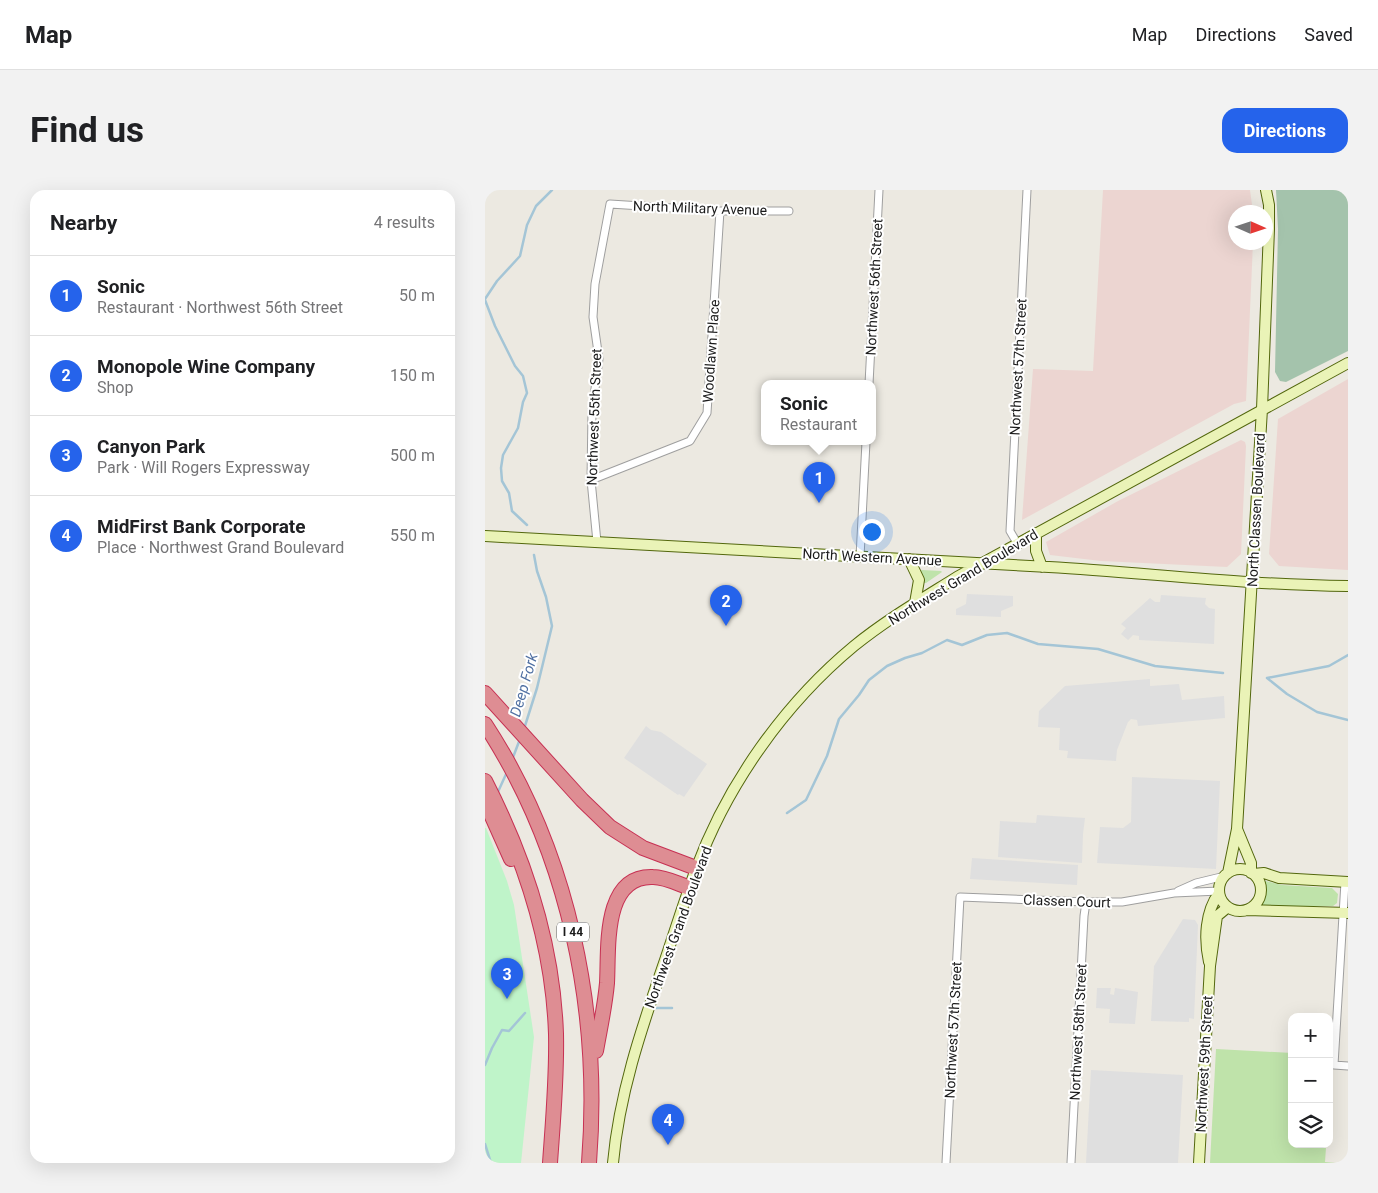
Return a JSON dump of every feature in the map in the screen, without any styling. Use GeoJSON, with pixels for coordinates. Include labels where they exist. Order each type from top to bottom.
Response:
{"type":"FeatureCollection","features":[{"type":"Feature","properties":{"kind":"highway"},"geometry":{"type":"LineString","coordinates":[[485,693],[596,815],[610,827],[643,848],[696,868]]}},
{"type":"Feature","properties":{"kind":"highway","name":"I 44"},"geometry":{"type":"LineString","coordinates":[[488,728],[527,800],[555,868],[573,932],[585,993],[592,1071],[592,1131],[589,1163]]}},
{"type":"Feature","properties":{"kind":"highway","name":"I 44"},"geometry":{"type":"LineString","coordinates":[[485,781],[506,836],[525,871],[538,916],[551,986],[556,1034],[556,1069],[550,1163]]}},
{"type":"Feature","properties":{"kind":"highway"},"geometry":{"type":"LineString","coordinates":[[485,801],[506,836]]}},
{"type":"Feature","properties":{"kind":"highway"},"geometry":{"type":"LineString","coordinates":[[592,1071],[606,996],[612,912],[617,898],[635,880],[647,877],[663,878],[690,888]]}},
{"type":"Feature","properties":{"kind":"main road","name":"North Classen Boulevard"},"geometry":{"type":"LineString","coordinates":[[1219,892],[1221,882],[1226,874],[1237,829],[1262,409],[1269,229],[1267,190]]}},
{"type":"Feature","properties":{"kind":"main road","name":"Northwest Grand Boulevard"},"geometry":{"type":"LineString","coordinates":[[613,1163],[621,1110],[630,1069],[696,868],[717,821],[740,779],[770,736],[804,694],[846,653],[873,632],[915,603],[980,563],[1348,363]]}},
{"type":"Feature","properties":{"kind":"main road"},"geometry":{"type":"LineString","coordinates":[[1036,533],[1036,550],[1042,567]]}},
{"type":"Feature","properties":{"kind":"main road","name":"North Western Avenue"},"geometry":{"type":"LineString","coordinates":[[485,536],[980,563],[1310,586],[1348,586]]}},
{"type":"Feature","properties":{"kind":"main road"},"geometry":{"type":"LineString","coordinates":[[909,559],[919,580],[915,603]]}},
{"type":"Feature","properties":{"kind":"main road","name":"North Classen Boulevard"},"geometry":{"type":"LineString","coordinates":[[1237,829],[1251,863],[1252,873],[1259,883],[1260,894],[1256,903],[1247,910]]}},
{"type":"Feature","properties":{"kind":"main road"},"geometry":{"type":"LineString","coordinates":[[1226,874],[1238,869],[1252,873],[1264,873],[1279,878],[1346,882]]}},
{"type":"Feature","properties":{"kind":"main road"},"geometry":{"type":"LineString","coordinates":[[1219,892],[1222,901],[1228,907],[1237,910],[1346,913]]}},
{"type":"Feature","properties":{"kind":"main road","name":"Northwest 59th Street"},"geometry":{"type":"LineString","coordinates":[[1210,966],[1206,949],[1208,922],[1214,900],[1219,892]]}},
{"type":"Feature","properties":{"kind":"main road","name":"Northwest 59th Street"},"geometry":{"type":"LineString","coordinates":[[1199,1163],[1210,966],[1217,916],[1228,907]]}},
{"type":"Feature","properties":{"kind":"street","name":"Northwest 56th Street"},"geometry":{"type":"LineString","coordinates":[[869,380],[879,190]]}},
{"type":"Feature","properties":{"kind":"street","name":"Northwest 57th Street"},"geometry":{"type":"LineString","coordinates":[[1017,543],[1010,531],[1027,190]]}},
{"type":"Feature","properties":{"kind":"street","name":"North Military Avenue"},"geometry":{"type":"LineString","coordinates":[[610,204],[721,211],[789,211]]}},
{"type":"Feature","properties":{"kind":"street","name":"Northwest 55th Street"},"geometry":{"type":"LineString","coordinates":[[597,542],[591,480],[592,411],[599,359],[593,316],[595,284],[610,204]]}},
{"type":"Feature","properties":{"kind":"street","name":"Woodlawn Place"},"geometry":{"type":"LineString","coordinates":[[591,480],[690,441],[707,413],[721,211]]}},
{"type":"Feature","properties":{"kind":"street"},"geometry":{"type":"LineString","coordinates":[[860,557],[866,445]]}},
{"type":"Feature","properties":{"kind":"street","name":"Classen Court"},"geometry":{"type":"LineString","coordinates":[[1174,893],[1195,883],[1226,874]]}},
{"type":"Feature","properties":{"kind":"street"},"geometry":{"type":"LineString","coordinates":[[1346,882],[1346,913],[1334,1065],[1348,1066]]}},
{"type":"Feature","properties":{"kind":"street","name":"Classen Court"},"geometry":{"type":"LineString","coordinates":[[959,897],[1122,902],[1174,893],[1219,892]]}},
{"type":"Feature","properties":{"kind":"street","name":"Northwest 57th Street"},"geometry":{"type":"LineString","coordinates":[[946,1163],[959,897]]}},
{"type":"Feature","properties":{"kind":"street","name":"Northwest 58th Street"},"geometry":{"type":"LineString","coordinates":[[1071,1163],[1083,916],[1086,902]]}},
{"type":"Feature","properties":{"kind":"shaded area"},"geometry":{"type":"Polygon","coordinates":[[[1103,190],[1250,190],[1252,205],[1228,205],[1228,250],[1253,250],[1246,401],[1234,404],[1022,520],[1033,369],[1093,371],[1103,190]]]}},
{"type":"Feature","properties":{"kind":"shaded area"},"geometry":{"type":"Polygon","coordinates":[[[1348,379],[1348,570],[1279,566],[1269,554],[1278,419],[1348,379]]]}},
{"type":"Feature","properties":{"kind":"shaded area"},"geometry":{"type":"Polygon","coordinates":[[[1241,440],[1245,442],[1246,446],[1241,554],[1227,567],[1101,561],[1050,555],[1046,542],[1118,501],[1241,440]]]}},
{"type":"Feature","properties":{"kind":"shaded area"},"geometry":{"type":"Polygon","coordinates":[[[967,594],[1013,596],[1013,606],[1001,611],[1001,617],[956,615],[956,609],[966,604],[967,594]]]}},
{"type":"Feature","properties":{"kind":"shaded area"},"geometry":{"type":"Polygon","coordinates":[[[1161,595],[1206,598],[1205,604],[1209,608],[1215,609],[1214,644],[1139,640],[1139,636],[1133,635],[1128,640],[1121,634],[1126,628],[1121,624],[1150,598],[1155,602],[1160,602],[1161,595]]]}},
{"type":"Feature","properties":{"kind":"shaded area"},"geometry":{"type":"Polygon","coordinates":[[[1150,679],[1150,686],[1179,684],[1182,700],[1224,696],[1225,718],[1138,726],[1137,720],[1131,719],[1117,750],[1116,761],[1067,758],[1068,751],[1059,750],[1060,728],[1038,727],[1039,711],[1065,686],[1150,679]]]}},
{"type":"Feature","properties":{"kind":"shaded area"},"geometry":{"type":"Polygon","coordinates":[[[646,726],[651,730],[661,732],[707,764],[684,797],[678,795],[624,758],[646,726]]]}},
{"type":"Feature","properties":{"kind":"shaded area"},"geometry":{"type":"Polygon","coordinates":[[[1132,777],[1220,781],[1216,869],[1097,863],[1100,827],[1123,828],[1131,822],[1132,777]]]}},
{"type":"Feature","properties":{"kind":"shaded area"},"geometry":{"type":"Polygon","coordinates":[[[1037,815],[1085,818],[1082,863],[998,857],[1000,821],[1036,823],[1037,815]]]}},
{"type":"Feature","properties":{"kind":"shaded area"},"geometry":{"type":"Polygon","coordinates":[[[972,858],[1078,865],[1077,885],[970,879],[972,858]]]}},
{"type":"Feature","properties":{"kind":"shaded area"},"geometry":{"type":"Polygon","coordinates":[[[1183,919],[1195,920],[1198,925],[1194,1019],[1189,1018],[1189,1022],[1151,1021],[1154,966],[1183,919]]]}},
{"type":"Feature","properties":{"kind":"shaded area"},"geometry":{"type":"Polygon","coordinates":[[[1097,988],[1111,988],[1110,994],[1114,995],[1115,988],[1138,992],[1135,1024],[1109,1023],[1110,1009],[1096,1008],[1097,988]]]}},
{"type":"Feature","properties":{"kind":"shaded area"},"geometry":{"type":"Polygon","coordinates":[[[1091,1070],[1183,1075],[1178,1163],[1086,1163],[1091,1070]]]}},
{"type":"Feature","properties":{"kind":"green space"},"geometry":{"type":"Polygon","coordinates":[[[1276,190],[1348,190],[1348,351],[1286,382],[1280,381],[1275,372],[1278,229],[1276,190]]]}},
{"type":"Feature","properties":{"kind":"green space"},"geometry":{"type":"Polygon","coordinates":[[[920,571],[942,572],[924,583],[920,571]]]}},
{"type":"Feature","properties":{"kind":"green space"},"geometry":{"type":"Polygon","coordinates":[[[485,828],[507,881],[514,905],[534,1037],[521,1163],[485,1163],[485,828]]]}},
{"type":"Feature","properties":{"kind":"green space"},"geometry":{"type":"Polygon","coordinates":[[[1262,880],[1282,885],[1332,888],[1338,894],[1337,903],[1333,906],[1259,906],[1264,893],[1262,880]]]}},
{"type":"Feature","properties":{"kind":"green space"},"geometry":{"type":"Polygon","coordinates":[[[1216,1049],[1288,1053],[1288,1148],[1326,1148],[1325,1162],[1336,1163],[1210,1163],[1216,1049]]]}},
{"type":"Feature","properties":{"kind":"waterway","name":"Deep Fork"},"geometry":{"type":"LineString","coordinates":[[485,299],[497,281],[520,256],[527,225],[536,206],[552,190]]}},
{"type":"Feature","properties":{"kind":"waterway","name":"Deep Fork"},"geometry":{"type":"LineString","coordinates":[[485,300],[495,326],[515,366],[523,376],[527,393],[523,402],[518,428],[503,455],[501,468],[502,481],[509,493],[512,511],[527,525]]}},
{"type":"Feature","properties":{"kind":"waterway","name":"Deep Fork"},"geometry":{"type":"LineString","coordinates":[[524,729],[537,688],[552,626],[534,555]]}},
{"type":"Feature","properties":{"kind":"waterway"},"geometry":{"type":"LineString","coordinates":[[787,813],[806,800],[827,756],[839,719],[869,680],[887,666],[922,653],[947,640],[962,645],[987,635],[1007,633],[1038,644],[1098,649],[1155,666],[1223,673]]}},
{"type":"Feature","properties":{"kind":"waterway"},"geometry":{"type":"LineString","coordinates":[[1267,678],[1329,666],[1348,655]]}},
{"type":"Feature","properties":{"kind":"waterway"},"geometry":{"type":"LineString","coordinates":[[1267,678],[1287,694],[1317,712],[1348,720]]}},
{"type":"Feature","properties":{"kind":"waterway","name":"Deep Fork"},"geometry":{"type":"LineString","coordinates":[[512,760],[520,739]]}},
{"type":"Feature","properties":{"kind":"waterway","name":"Deep Fork"},"geometry":{"type":"LineString","coordinates":[[497,794],[507,772]]}},
{"type":"Feature","properties":{"kind":"waterway"},"geometry":{"type":"LineString","coordinates":[[656,1008],[672,1008]]}},
{"type":"Feature","properties":{"kind":"waterway"},"geometry":{"type":"LineString","coordinates":[[485,1065],[502,1030],[509,1031],[525,1013]]}},
{"type":"Feature","properties":{"kind":"waterway","name":"Deep Fork"},"geometry":{"type":"LineString","coordinates":[[485,1144],[491,1163]]}},
{"type":"Feature","properties":{"kind":"place","name":"Sonic"},"geometry":{"type":"Point","coordinates":[819,503]}},
{"type":"Feature","properties":{"kind":"place","name":"Monopole Wine Company"},"geometry":{"type":"Point","coordinates":[726,626]}},
{"type":"Feature","properties":{"kind":"place","name":"Canyon Park"},"geometry":{"type":"Point","coordinates":[507,999]}},
{"type":"Feature","properties":{"kind":"place","name":"MidFirst Bank Corporate"},"geometry":{"type":"Point","coordinates":[668,1145]}}]}
